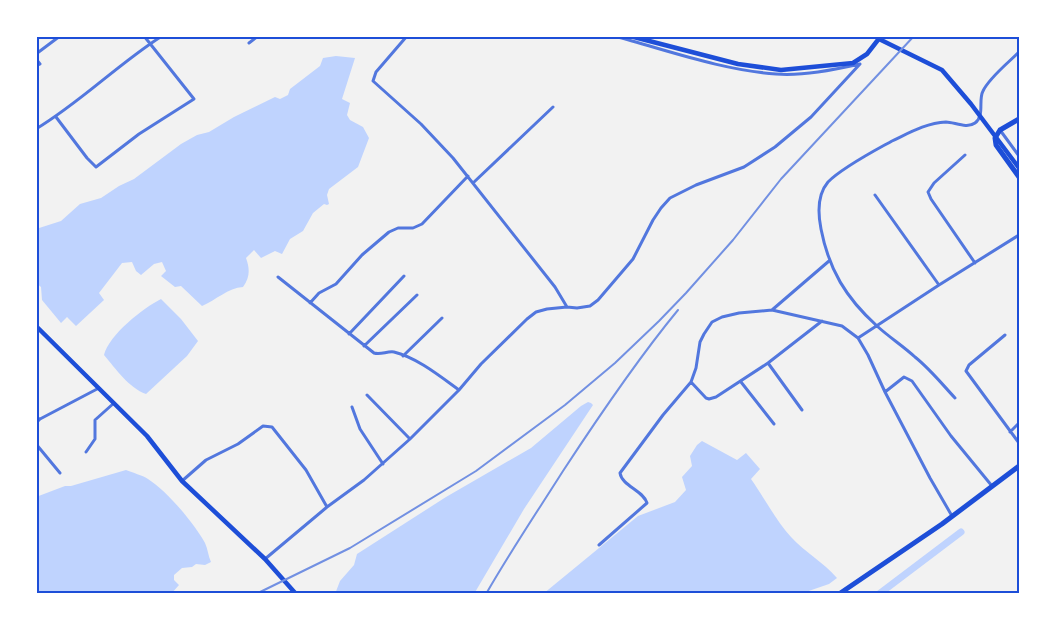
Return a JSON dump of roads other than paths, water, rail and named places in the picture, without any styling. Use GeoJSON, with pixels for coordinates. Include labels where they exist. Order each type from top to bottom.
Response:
{"type":"FeatureCollection","features":[{"type":"Feature","properties":{"kind":"main road"},"geometry":{"type":"LineString","coordinates":[[630,36],[738,64],[781,70],[853,63],[867,54],[880,38],[942,70],[971,104],[1019,168]]}},
{"type":"Feature","properties":{"kind":"main road"},"geometry":{"type":"LineString","coordinates":[[1019,119],[1000,130],[995,138],[996,145],[1019,177]]}},
{"type":"Feature","properties":{"kind":"main road"},"geometry":{"type":"LineString","coordinates":[[36,326],[146,436],[182,481],[265,559],[296,594]]}},
{"type":"Feature","properties":{"kind":"main road"},"geometry":{"type":"LineString","coordinates":[[838,594],[952,516],[1019,466]]}},
{"type":"Feature","properties":{"kind":"street"},"geometry":{"type":"LineString","coordinates":[[36,54],[60,36]]}},
{"type":"Feature","properties":{"kind":"street"},"geometry":{"type":"LineString","coordinates":[[56,117],[96,167],[139,134],[194,99],[144,36]]}},
{"type":"Feature","properties":{"kind":"street"},"geometry":{"type":"LineString","coordinates":[[36,129],[56,117],[162,36]]}},
{"type":"Feature","properties":{"kind":"street"},"geometry":{"type":"LineString","coordinates":[[249,43],[258,36]]}},
{"type":"Feature","properties":{"kind":"street"},"geometry":{"type":"LineString","coordinates":[[407,36],[376,72],[373,81],[421,124],[468,176],[555,287],[567,307]]}},
{"type":"Feature","properties":{"kind":"street"},"geometry":{"type":"LineString","coordinates":[[265,559],[327,507],[383,464],[459,390],[481,364],[527,318],[536,312],[547,309],[590,306],[610,287],[633,259],[653,220],[670,198],[696,185],[744,167],[775,147],[811,117],[860,64],[827,71],[777,74],[724,66],[614,36]]}},
{"type":"Feature","properties":{"kind":"street"},"geometry":{"type":"LineString","coordinates":[[955,398],[916,357],[877,326],[855,304],[840,283],[829,261],[819,216],[820,200],[828,183],[862,159],[915,129],[945,122],[965,125],[976,123],[979,120],[983,91],[1019,52]]}},
{"type":"Feature","properties":{"kind":"street"},"geometry":{"type":"LineString","coordinates":[[36,59],[40,64],[36,66]]}},
{"type":"Feature","properties":{"kind":"street"},"geometry":{"type":"LineString","coordinates":[[473,183],[553,107]]}},
{"type":"Feature","properties":{"kind":"street"},"geometry":{"type":"LineString","coordinates":[[1000,130],[1019,156]]}},
{"type":"Feature","properties":{"kind":"street"},"geometry":{"type":"LineString","coordinates":[[965,155],[934,183],[928,192],[975,263]]}},
{"type":"Feature","properties":{"kind":"street"},"geometry":{"type":"LineString","coordinates":[[310,303],[319,293],[336,284],[362,255],[389,232],[398,228],[413,228],[422,224],[468,176]]}},
{"type":"Feature","properties":{"kind":"street"},"geometry":{"type":"LineString","coordinates":[[875,195],[939,285]]}},
{"type":"Feature","properties":{"kind":"street"},"geometry":{"type":"LineString","coordinates":[[858,338],[1019,235]]}},
{"type":"Feature","properties":{"kind":"street"},"geometry":{"type":"LineString","coordinates":[[772,310],[829,261]]}},
{"type":"Feature","properties":{"kind":"street"},"geometry":{"type":"LineString","coordinates":[[349,334],[404,276]]}},
{"type":"Feature","properties":{"kind":"street"},"geometry":{"type":"LineString","coordinates":[[278,277],[364,346],[378,354],[391,352],[403,356],[432,371],[459,390]]}},
{"type":"Feature","properties":{"kind":"street"},"geometry":{"type":"LineString","coordinates":[[364,346],[417,295]]}},
{"type":"Feature","properties":{"kind":"street"},"geometry":{"type":"LineString","coordinates":[[600,546],[646,505],[646,499],[621,478],[620,473],[694,376],[700,342],[712,322],[722,317],[739,313],[772,310],[842,326],[858,338],[930,478],[952,516]]}},
{"type":"Feature","properties":{"kind":"street"},"geometry":{"type":"LineString","coordinates":[[403,356],[442,318]]}},
{"type":"Feature","properties":{"kind":"street"},"geometry":{"type":"LineString","coordinates":[[690,382],[706,398],[712,399],[768,363],[822,320]]}},
{"type":"Feature","properties":{"kind":"street"},"geometry":{"type":"LineString","coordinates":[[1005,335],[969,365],[966,371],[1019,443]]}},
{"type":"Feature","properties":{"kind":"street"},"geometry":{"type":"LineString","coordinates":[[768,363],[802,410]]}},
{"type":"Feature","properties":{"kind":"street"},"geometry":{"type":"LineString","coordinates":[[885,392],[904,377],[912,382],[951,436],[992,486]]}},
{"type":"Feature","properties":{"kind":"street"},"geometry":{"type":"LineString","coordinates":[[740,382],[774,424]]}},
{"type":"Feature","properties":{"kind":"street"},"geometry":{"type":"LineString","coordinates":[[36,424],[38,418],[99,388]]}},
{"type":"Feature","properties":{"kind":"street"},"geometry":{"type":"LineString","coordinates":[[367,394],[410,439]]}},
{"type":"Feature","properties":{"kind":"street"},"geometry":{"type":"LineString","coordinates":[[86,452],[95,439],[95,420],[114,403]]}},
{"type":"Feature","properties":{"kind":"street"},"geometry":{"type":"LineString","coordinates":[[352,407],[360,429],[383,464]]}},
{"type":"Feature","properties":{"kind":"street"},"geometry":{"type":"LineString","coordinates":[[1010,432],[1019,423]]}},
{"type":"Feature","properties":{"kind":"street"},"geometry":{"type":"LineString","coordinates":[[182,481],[206,460],[238,444],[263,426],[272,427],[306,470],[327,507]]}},
{"type":"Feature","properties":{"kind":"street"},"geometry":{"type":"LineString","coordinates":[[36,444],[60,472]]}},
{"type":"Feature","properties":{"kind":"water"},"geometry":{"type":"Polygon","coordinates":[[[336,56],[355,58],[342,99],[350,103],[347,115],[350,120],[363,127],[369,138],[358,167],[329,189],[327,195],[329,204],[324,204],[313,213],[303,231],[290,239],[282,254],[275,251],[261,258],[254,250],[246,258],[249,273],[243,287],[227,292],[202,306],[181,286],[175,287],[161,276],[166,271],[162,262],[154,264],[141,275],[136,271],[132,262],[122,263],[99,293],[104,300],[76,326],[67,317],[61,323],[42,300],[41,287],[36,283],[36,229],[61,221],[80,204],[101,198],[134,179],[181,144],[197,135],[209,132],[234,117],[275,97],[280,99],[288,95],[290,89],[320,66],[323,58],[336,56]]]}},
{"type":"Feature","properties":{"kind":"water"},"geometry":{"type":"Polygon","coordinates":[[[161,299],[181,319],[198,341],[187,356],[146,394],[128,383],[104,355],[112,339],[119,331],[136,315],[161,299]]]}},
{"type":"Feature","properties":{"kind":"water"},"geometry":{"type":"Polygon","coordinates":[[[588,402],[593,405],[524,509],[474,594],[335,594],[340,581],[354,565],[357,554],[446,497],[531,448],[588,402]]]}},
{"type":"Feature","properties":{"kind":"water"},"geometry":{"type":"Polygon","coordinates":[[[702,441],[737,460],[746,453],[760,469],[751,479],[781,524],[797,543],[837,578],[829,584],[800,594],[543,594],[638,516],[675,502],[686,490],[682,477],[692,466],[690,456],[702,441]]]}},
{"type":"Feature","properties":{"kind":"water"},"geometry":{"type":"Polygon","coordinates":[[[126,470],[148,479],[171,499],[200,535],[206,545],[211,562],[205,565],[196,564],[192,567],[182,568],[174,575],[174,580],[179,585],[171,594],[106,594],[102,591],[98,594],[36,594],[36,497],[65,486],[71,486],[126,470]]]}},
{"type":"Feature","properties":{"kind":"waterway"},"geometry":{"type":"LineString","coordinates":[[879,594],[961,532]]}},
{"type":"Feature","properties":{"kind":"railway"},"geometry":{"type":"LineString","coordinates":[[256,594],[350,548],[476,471],[565,405],[615,363],[686,293],[733,240],[781,179],[914,36]]}},
{"type":"Feature","properties":{"kind":"railway"},"geometry":{"type":"LineString","coordinates":[[486,594],[590,430],[662,329],[678,310]]}}]}
